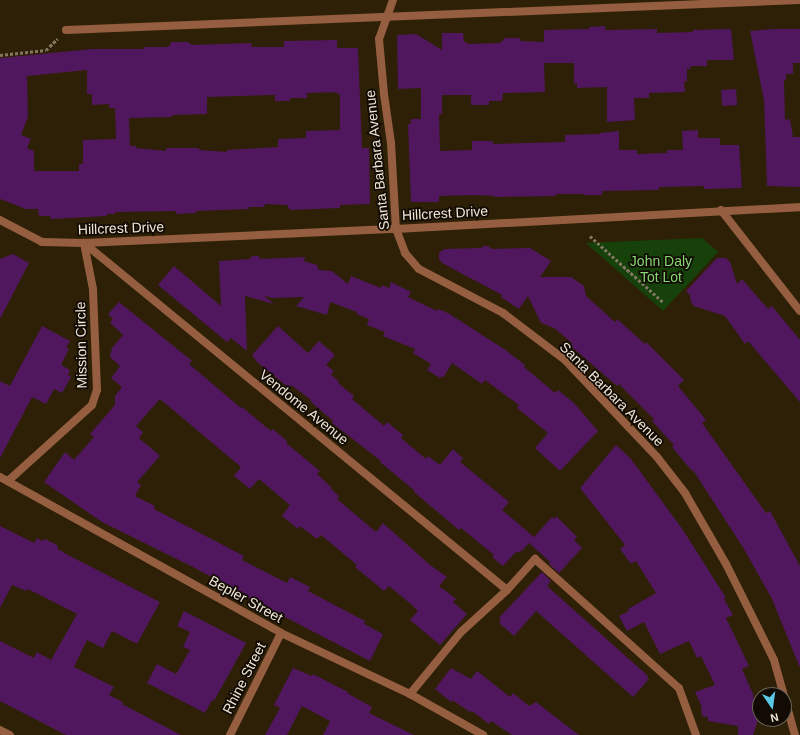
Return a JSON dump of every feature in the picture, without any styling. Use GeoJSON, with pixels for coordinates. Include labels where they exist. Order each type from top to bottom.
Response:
{"type":"FeatureCollection","features":[{"type":"Feature","properties":{"kind":"street","name":"Santa Barbara Avenue"},"geometry":{"type":"LineString","coordinates":[[393,0],[379,39],[384,94],[391,143],[396,229],[405,253],[419,269],[503,313],[565,360],[657,457],[685,493],[726,564],[774,660],[796,735]]}},
{"type":"Feature","properties":{"kind":"street"},"geometry":{"type":"LineString","coordinates":[[66,30],[800,0]]}},
{"type":"Feature","properties":{"kind":"street","name":"Hillcrest Drive"},"geometry":{"type":"LineString","coordinates":[[0,220],[42,242],[84,243],[396,229],[721,210],[800,207]]}},
{"type":"Feature","properties":{"kind":"street"},"geometry":{"type":"LineString","coordinates":[[721,210],[800,311]]}},
{"type":"Feature","properties":{"kind":"street","name":"Mission Circle"},"geometry":{"type":"LineString","coordinates":[[8,481],[92,405],[97,390],[93,289],[84,243]]}},
{"type":"Feature","properties":{"kind":"street","name":"Vendome Avenue"},"geometry":{"type":"LineString","coordinates":[[84,243],[507,590]]}},
{"type":"Feature","properties":{"kind":"street","name":"Bepler Street"},"geometry":{"type":"LineString","coordinates":[[0,477],[281,633],[410,694],[483,735]]}},
{"type":"Feature","properties":{"kind":"street"},"geometry":{"type":"LineString","coordinates":[[410,694],[461,632],[507,590],[535,559],[679,688],[696,735]]}},
{"type":"Feature","properties":{"kind":"street","name":"Rhine Street"},"geometry":{"type":"LineString","coordinates":[[230,735],[281,633]]}},
{"type":"Feature","properties":{"kind":"street"},"geometry":{"type":"LineString","coordinates":[[0,730],[10,735]]}},
{"type":"Feature","properties":{"kind":"path"},"geometry":{"type":"LineString","coordinates":[[0,55],[46,50],[66,30]]}},
{"type":"Feature","properties":{"kind":"path"},"geometry":{"type":"LineString","coordinates":[[590,236],[663,302]]}},
{"type":"Feature","properties":{"kind":"green space","name":"John Daly Tot Lot"},"geometry":{"type":"Polygon","coordinates":[[[702,238],[718,252],[663,311],[586,243],[702,238]]]}},
{"type":"Feature","properties":{"kind":"building"},"geometry":{"type":"Polygon","coordinates":[[[605,26],[605,30],[657,29],[657,33],[731,29],[734,60],[707,60],[707,66],[690,66],[691,69],[687,69],[687,81],[684,82],[685,92],[649,93],[649,98],[634,98],[635,120],[607,122],[607,87],[577,88],[577,83],[574,84],[574,63],[544,63],[545,92],[503,93],[502,101],[489,101],[489,105],[471,105],[471,95],[442,95],[442,114],[439,115],[440,151],[472,150],[472,141],[493,141],[493,144],[565,142],[565,135],[600,134],[619,131],[619,150],[637,150],[637,154],[667,153],[667,150],[683,150],[682,131],[698,130],[698,138],[720,138],[720,145],[739,145],[742,188],[704,189],[704,186],[659,187],[659,190],[602,191],[602,195],[556,194],[556,196],[494,197],[473,195],[439,196],[439,202],[411,202],[408,124],[411,124],[411,119],[421,119],[421,88],[398,89],[397,35],[416,34],[442,50],[442,33],[463,33],[464,42],[467,42],[467,44],[500,43],[505,38],[519,38],[521,41],[544,42],[544,30],[589,29],[589,27],[605,26]]]}},
{"type":"Feature","properties":{"kind":"building"},"geometry":{"type":"Polygon","coordinates":[[[800,29],[800,63],[793,63],[793,74],[786,74],[786,80],[784,80],[785,120],[790,119],[793,137],[800,137],[800,187],[767,186],[764,100],[750,31],[800,29]]]}},
{"type":"Feature","properties":{"kind":"building"},"geometry":{"type":"Polygon","coordinates":[[[337,40],[337,48],[358,48],[362,148],[369,148],[370,204],[340,205],[340,208],[290,210],[287,205],[265,204],[264,207],[249,207],[249,209],[196,211],[196,213],[176,214],[176,211],[115,212],[115,214],[107,214],[107,216],[51,219],[50,216],[39,216],[38,209],[26,209],[0,199],[0,58],[92,49],[144,49],[144,47],[168,47],[172,42],[188,42],[192,45],[251,43],[252,47],[284,47],[284,41],[337,40]],[[87,70],[27,76],[28,117],[21,135],[31,139],[27,148],[34,151],[34,171],[79,171],[79,164],[83,164],[83,140],[116,139],[115,108],[109,108],[109,104],[92,105],[92,94],[87,94],[87,70]],[[337,92],[307,93],[307,98],[290,98],[290,101],[275,101],[275,95],[207,97],[207,114],[172,115],[172,117],[129,118],[130,146],[166,151],[166,148],[199,148],[199,150],[227,152],[227,150],[278,147],[278,139],[306,138],[306,131],[340,130],[340,94],[337,94],[337,92]]]}},
{"type":"Feature","properties":{"kind":"building"},"geometry":{"type":"Polygon","coordinates":[[[736,89],[737,105],[722,106],[721,90],[736,89]]]}},
{"type":"Feature","properties":{"kind":"building"},"geometry":{"type":"Polygon","coordinates":[[[488,246],[492,249],[530,248],[551,261],[540,277],[571,277],[584,286],[586,296],[615,322],[617,319],[645,344],[646,342],[684,380],[678,386],[706,420],[702,423],[766,513],[770,511],[800,566],[800,668],[772,599],[744,549],[693,470],[692,471],[672,447],[674,445],[652,421],[654,419],[619,384],[617,386],[572,347],[572,343],[554,328],[541,323],[528,296],[519,309],[501,297],[502,295],[442,263],[439,259],[439,253],[444,249],[481,248],[488,246]]]}},
{"type":"Feature","properties":{"kind":"building"},"geometry":{"type":"Polygon","coordinates":[[[13,254],[29,263],[0,319],[0,259],[13,254]]]}},
{"type":"Feature","properties":{"kind":"building"},"geometry":{"type":"Polygon","coordinates":[[[252,256],[258,256],[261,259],[305,257],[304,261],[317,265],[319,270],[332,271],[348,284],[351,276],[381,288],[382,285],[389,288],[391,282],[411,292],[408,297],[437,311],[438,309],[448,313],[504,349],[525,365],[524,367],[555,393],[558,390],[574,403],[598,431],[560,471],[535,448],[548,433],[517,408],[519,405],[485,380],[482,384],[452,363],[443,378],[441,376],[440,378],[427,370],[431,364],[413,353],[415,349],[383,336],[385,332],[367,325],[369,319],[356,314],[357,312],[330,302],[327,315],[296,306],[304,297],[272,298],[263,295],[274,304],[245,296],[247,351],[231,338],[227,342],[158,285],[174,266],[221,306],[219,261],[250,259],[252,256]]]}},
{"type":"Feature","properties":{"kind":"building"},"geometry":{"type":"Polygon","coordinates":[[[717,258],[726,258],[730,262],[737,284],[742,279],[768,309],[772,306],[800,340],[800,402],[748,341],[745,344],[725,316],[694,306],[691,302],[690,295],[686,291],[717,258]]]}},
{"type":"Feature","properties":{"kind":"building"},"geometry":{"type":"Polygon","coordinates":[[[119,302],[192,361],[189,364],[241,408],[242,407],[271,431],[273,429],[288,442],[286,443],[320,471],[317,474],[339,496],[337,499],[376,532],[383,523],[430,565],[447,577],[439,586],[456,599],[453,602],[467,614],[440,645],[410,620],[418,611],[412,605],[389,586],[384,591],[355,567],[357,565],[321,535],[317,539],[300,526],[298,529],[282,516],[290,505],[259,479],[250,489],[234,476],[241,467],[160,399],[136,426],[143,432],[139,438],[160,456],[137,482],[141,485],[135,496],[155,506],[154,509],[244,556],[242,560],[287,583],[290,577],[310,587],[308,591],[365,621],[364,624],[383,634],[370,661],[231,589],[232,588],[195,568],[102,522],[44,482],[65,452],[74,460],[94,437],[90,434],[115,405],[115,396],[122,387],[111,378],[120,366],[110,357],[112,348],[123,335],[110,323],[113,319],[108,314],[119,302]]]}},
{"type":"Feature","properties":{"kind":"building"},"geometry":{"type":"Polygon","coordinates":[[[42,326],[70,341],[66,348],[69,349],[61,365],[70,370],[68,375],[71,377],[62,393],[54,389],[46,404],[32,397],[0,458],[0,381],[10,386],[42,326]]]}},
{"type":"Feature","properties":{"kind":"building"},"geometry":{"type":"Polygon","coordinates":[[[278,326],[308,353],[319,341],[335,355],[326,365],[334,371],[331,375],[339,381],[338,383],[354,396],[352,399],[384,426],[387,422],[403,435],[401,438],[426,459],[428,456],[440,465],[453,449],[463,458],[460,462],[509,502],[502,510],[534,537],[552,517],[554,519],[556,516],[577,537],[574,540],[582,548],[559,573],[549,564],[550,562],[529,543],[522,551],[515,553],[503,566],[492,557],[494,555],[461,528],[459,530],[380,462],[381,461],[332,423],[333,421],[311,402],[311,400],[291,385],[289,388],[257,362],[252,355],[278,326]]]}},
{"type":"Feature","properties":{"kind":"building"},"geometry":{"type":"Polygon","coordinates":[[[616,445],[631,459],[683,530],[726,598],[724,599],[733,615],[726,618],[749,666],[742,669],[752,692],[752,727],[756,727],[753,735],[738,735],[738,726],[708,721],[708,717],[702,716],[701,705],[695,692],[715,685],[701,656],[697,658],[689,641],[660,654],[644,622],[627,631],[619,616],[656,593],[636,561],[631,564],[620,549],[625,545],[580,488],[616,445]]]}},
{"type":"Feature","properties":{"kind":"building"},"geometry":{"type":"Polygon","coordinates":[[[0,526],[34,543],[37,538],[42,541],[45,539],[57,545],[58,549],[66,554],[160,602],[137,644],[112,631],[103,648],[87,640],[74,667],[114,687],[109,695],[123,702],[122,704],[181,735],[66,735],[0,701],[0,641],[34,658],[37,652],[51,660],[77,614],[27,589],[26,591],[12,585],[0,608],[0,526]]]}},
{"type":"Feature","properties":{"kind":"building"},"geometry":{"type":"Polygon","coordinates":[[[542,572],[551,581],[547,586],[648,676],[647,678],[649,679],[633,697],[536,611],[514,636],[499,623],[501,620],[499,618],[542,572]]]}},
{"type":"Feature","properties":{"kind":"building"},"geometry":{"type":"Polygon","coordinates":[[[184,611],[246,643],[214,701],[212,700],[205,713],[147,683],[157,664],[176,674],[190,650],[183,647],[190,632],[177,626],[184,611]]]}},
{"type":"Feature","properties":{"kind":"building"},"geometry":{"type":"Polygon","coordinates":[[[293,668],[312,676],[313,674],[348,692],[347,693],[372,707],[369,713],[414,735],[323,735],[330,721],[302,706],[287,735],[265,735],[280,708],[274,705],[293,668]]]}},
{"type":"Feature","properties":{"kind":"building"},"geometry":{"type":"Polygon","coordinates":[[[451,668],[471,679],[477,671],[510,697],[513,693],[529,706],[536,702],[579,735],[512,735],[491,721],[489,724],[472,711],[470,712],[452,700],[451,702],[435,689],[451,668]]]}}]}
